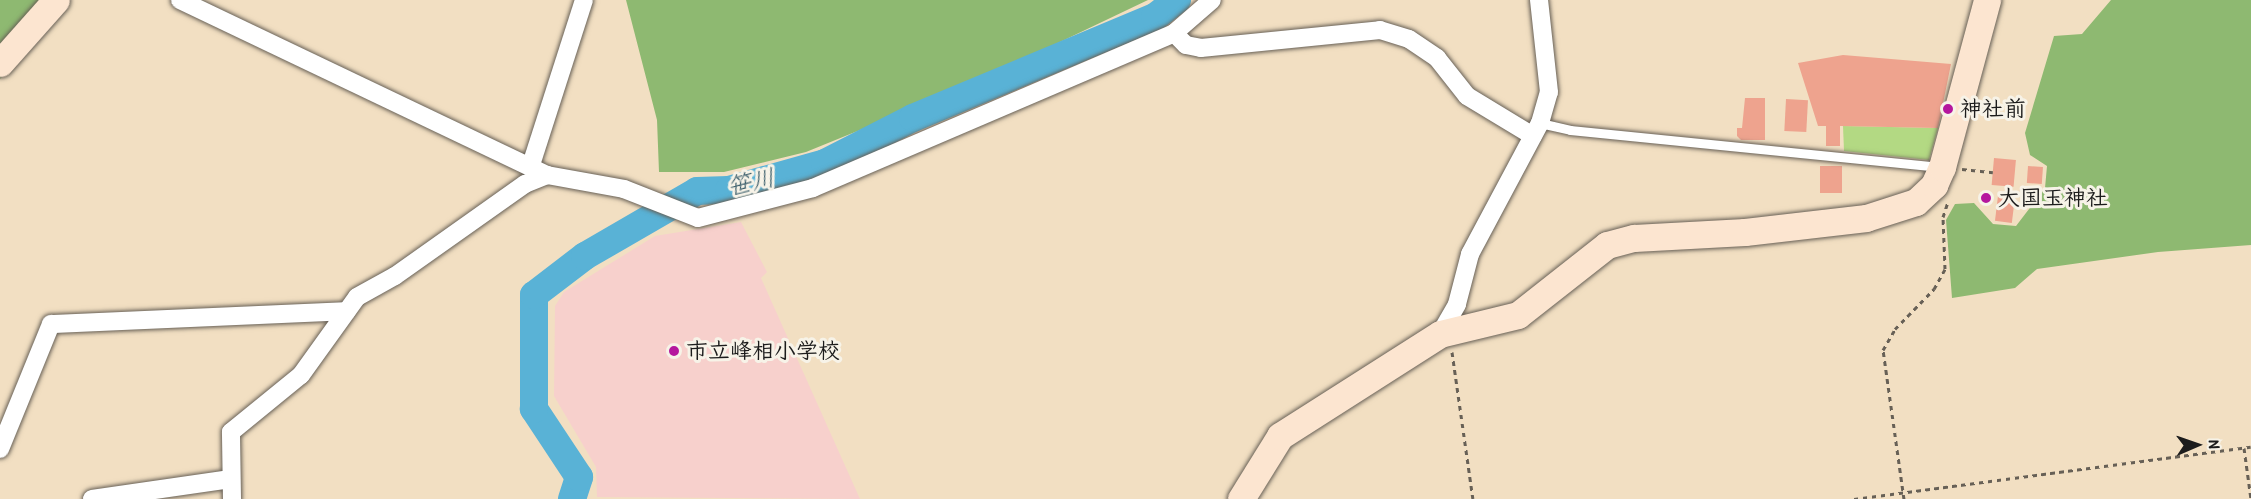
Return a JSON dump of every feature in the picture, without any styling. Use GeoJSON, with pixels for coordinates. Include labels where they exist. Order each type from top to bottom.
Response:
{"type":"FeatureCollection","features":[{"type":"Feature","properties":{"kind":"street"},"geometry":{"type":"LineString","coordinates":[[0,63],[56,0]]}},
{"type":"Feature","properties":{"kind":"street"},"geometry":{"type":"LineString","coordinates":[[180,0],[547,174],[624,189],[698,218],[813,188],[1174,33],[1212,0]]}},
{"type":"Feature","properties":{"kind":"street"},"geometry":{"type":"LineString","coordinates":[[531,165],[584,0]]}},
{"type":"Feature","properties":{"kind":"street"},"geometry":{"type":"LineString","coordinates":[[1445,333],[1457,304],[1470,254],[1537,129],[1549,92],[1539,0]]}},
{"type":"Feature","properties":{"kind":"street"},"geometry":{"type":"LineString","coordinates":[[1241,499],[1280,436],[1445,333],[1518,315],[1606,245],[1634,238],[1745,232],[1893,212],[1922,196],[1952,172],[1987,0]]}},
{"type":"Feature","properties":{"kind":"street"},"geometry":{"type":"LineString","coordinates":[[1174,33],[1186,45],[1201,48],[1380,30],[1409,39],[1437,58],[1467,96],[1537,129]]}},
{"type":"Feature","properties":{"kind":"street"},"geometry":{"type":"LineString","coordinates":[[232,499],[231,432],[301,375],[357,297],[395,276],[525,184],[547,174]]}},
{"type":"Feature","properties":{"kind":"street"},"geometry":{"type":"LineString","coordinates":[[0,450],[51,324],[347,311]]}},
{"type":"Feature","properties":{"kind":"street"},"geometry":{"type":"LineString","coordinates":[[92,499],[231,479]]}},
{"type":"Feature","properties":{"kind":"lane"},"geometry":{"type":"LineString","coordinates":[[1537,129],[1570,130],[1952,172]]}},
{"type":"Feature","properties":{"kind":"path"},"geometry":{"type":"LineString","coordinates":[[1952,172],[1993,172]]}},
{"type":"Feature","properties":{"kind":"path"},"geometry":{"type":"LineString","coordinates":[[1904,499],[1883,350],[1895,329],[1934,289],[1945,269],[1943,217],[1949,198]]}},
{"type":"Feature","properties":{"kind":"path"},"geometry":{"type":"LineString","coordinates":[[1445,333],[1473,499]]}},
{"type":"Feature","properties":{"kind":"path"},"geometry":{"type":"LineString","coordinates":[[1854,499],[2251,447]]}},
{"type":"Feature","properties":{"kind":"path"},"geometry":{"type":"LineString","coordinates":[[2244,448],[2251,499]]}},
{"type":"Feature","properties":{"kind":"shaded area","name":"市立峰相小学校"},"geometry":{"type":"Polygon","coordinates":[[[741,222],[767,272],[761,278],[860,499],[597,497],[596,467],[554,396],[555,306],[564,292],[655,236],[741,222]]]}},
{"type":"Feature","properties":{"kind":"green space"},"geometry":{"type":"Polygon","coordinates":[[[0,0],[63,0],[0,79],[0,0]]]}},
{"type":"Feature","properties":{"kind":"green space"},"geometry":{"type":"Polygon","coordinates":[[[626,0],[1148,0],[968,86],[806,152],[724,172],[659,172],[657,120],[626,0]]]}},
{"type":"Feature","properties":{"kind":"green space"},"geometry":{"type":"Polygon","coordinates":[[[2111,0],[2251,0],[2251,245],[2158,252],[2037,269],[2015,288],[1952,298],[1946,220],[1955,204],[1974,203],[1993,224],[2016,226],[2045,188],[2047,166],[2030,155],[2025,133],[2054,36],[2082,34],[2111,0]]]}},
{"type":"Feature","properties":{"kind":"green space"},"geometry":{"type":"Polygon","coordinates":[[[1843,126],[1938,128],[1929,160],[1844,151],[1843,126]]]}},
{"type":"Feature","properties":{"kind":"building"},"geometry":{"type":"Polygon","coordinates":[[[1843,55],[1951,64],[1938,128],[1840,126],[1840,146],[1826,146],[1826,126],[1818,126],[1798,63],[1843,55]]]}},
{"type":"Feature","properties":{"kind":"building"},"geometry":{"type":"Polygon","coordinates":[[[1745,98],[1765,98],[1765,140],[1741,140],[1737,136],[1737,128],[1742,128],[1745,98]]]}},
{"type":"Feature","properties":{"kind":"building"},"geometry":{"type":"Polygon","coordinates":[[[1786,99],[1808,100],[1806,132],[1784,131],[1786,99]]]}},
{"type":"Feature","properties":{"kind":"building"},"geometry":{"type":"Polygon","coordinates":[[[1994,158],[2016,160],[2014,187],[1992,185],[1994,158]]]}},
{"type":"Feature","properties":{"kind":"building"},"geometry":{"type":"Polygon","coordinates":[[[1820,166],[1842,166],[1842,193],[1820,193],[1820,166]]]}},
{"type":"Feature","properties":{"kind":"building"},"geometry":{"type":"Polygon","coordinates":[[[2028,166],[2043,167],[2042,184],[2027,183],[2028,166]]]}},
{"type":"Feature","properties":{"kind":"building"},"geometry":{"type":"Polygon","coordinates":[[[1998,196],[2015,198],[2012,223],[1995,221],[1998,196]]]}},
{"type":"Feature","properties":{"kind":"waterway","name":"笹川"},"geometry":{"type":"LineString","coordinates":[[572,499],[579,477],[534,409],[534,295],[585,256],[697,191],[729,190],[825,163],[913,118],[1155,17],[1177,0]]}},
{"type":"Feature","properties":{"kind":"place","name":"神社前"},"geometry":{"type":"Point","coordinates":[1948,109]}},
{"type":"Feature","properties":{"kind":"place","name":"大国玉神社"},"geometry":{"type":"Point","coordinates":[1986,198]}},
{"type":"Feature","properties":{"kind":"place","name":"市立峰相小学校"},"geometry":{"type":"Point","coordinates":[674,351]}}]}
